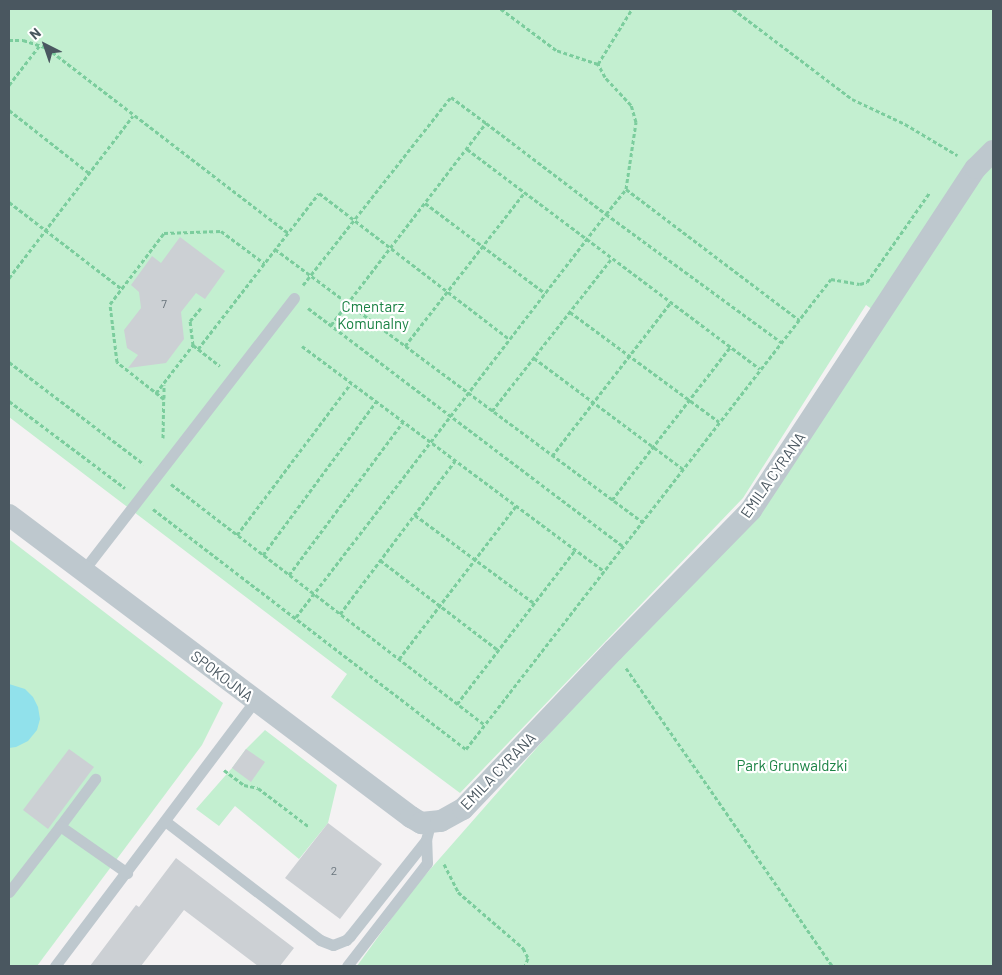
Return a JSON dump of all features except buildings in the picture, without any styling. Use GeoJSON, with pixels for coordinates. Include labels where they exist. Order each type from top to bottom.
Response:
{"type":"FeatureCollection","features":[{"type":"Feature","properties":{"kind":"street","name":"EMILA CYRANA"},"geometry":{"type":"LineString","coordinates":[[432,828],[463,809],[614,650],[752,510],[976,168],[993,151]]}},
{"type":"Feature","properties":{"kind":"street","name":"SPOKOJNA"},"geometry":{"type":"LineString","coordinates":[[9,515],[411,817],[432,828]]}},
{"type":"Feature","properties":{"kind":"lane"},"geometry":{"type":"LineString","coordinates":[[83,571],[294,298]]}},
{"type":"Feature","properties":{"kind":"lane"},"geometry":{"type":"LineString","coordinates":[[55,966],[255,701]]}},
{"type":"Feature","properties":{"kind":"lane"},"geometry":{"type":"LineString","coordinates":[[9,892],[95,779]]}},
{"type":"Feature","properties":{"kind":"lane"},"geometry":{"type":"LineString","coordinates":[[165,821],[320,940],[333,945],[339,944],[350,936],[432,828]]}},
{"type":"Feature","properties":{"kind":"lane"},"geometry":{"type":"LineString","coordinates":[[60,826],[127,873]]}},
{"type":"Feature","properties":{"kind":"lane"},"geometry":{"type":"LineString","coordinates":[[347,966],[427,863],[432,828]]}},
{"type":"Feature","properties":{"kind":"path"},"geometry":{"type":"LineString","coordinates":[[296,617],[449,415],[626,189],[636,122],[631,105],[605,77],[598,64],[556,50],[501,9]]}},
{"type":"Feature","properties":{"kind":"path"},"geometry":{"type":"LineString","coordinates":[[598,64],[632,9]]}},
{"type":"Feature","properties":{"kind":"path"},"geometry":{"type":"LineString","coordinates":[[733,9],[852,99],[905,124],[976,168]]}},
{"type":"Feature","properties":{"kind":"path"},"geometry":{"type":"LineString","coordinates":[[9,40],[23,40],[47,48],[133,116],[288,233]]}},
{"type":"Feature","properties":{"kind":"path"},"geometry":{"type":"LineString","coordinates":[[9,85],[40,45]]}},
{"type":"Feature","properties":{"kind":"path"},"geometry":{"type":"LineString","coordinates":[[311,276],[451,97],[606,214],[781,342]]}},
{"type":"Feature","properties":{"kind":"path"},"geometry":{"type":"LineString","coordinates":[[9,110],[89,173]]}},
{"type":"Feature","properties":{"kind":"path"},"geometry":{"type":"LineString","coordinates":[[9,278],[133,116]]}},
{"type":"Feature","properties":{"kind":"path"},"geometry":{"type":"LineString","coordinates":[[331,325],[486,123]]}},
{"type":"Feature","properties":{"kind":"path"},"geometry":{"type":"LineString","coordinates":[[467,149],[760,369]]}},
{"type":"Feature","properties":{"kind":"path"},"geometry":{"type":"LineString","coordinates":[[950,162],[956,154]]}},
{"type":"Feature","properties":{"kind":"path"},"geometry":{"type":"LineString","coordinates":[[150,507],[466,749],[831,279],[860,284],[867,282],[934,186]]}},
{"type":"Feature","properties":{"kind":"path"},"geometry":{"type":"LineString","coordinates":[[626,189],[799,320]]}},
{"type":"Feature","properties":{"kind":"path"},"geometry":{"type":"LineString","coordinates":[[405,346],[525,192]]}},
{"type":"Feature","properties":{"kind":"path"},"geometry":{"type":"LineString","coordinates":[[198,349],[319,193],[509,339]]}},
{"type":"Feature","properties":{"kind":"path"},"geometry":{"type":"LineString","coordinates":[[9,202],[122,289]]}},
{"type":"Feature","properties":{"kind":"path"},"geometry":{"type":"LineString","coordinates":[[425,203],[545,293]]}},
{"type":"Feature","properties":{"kind":"path"},"geometry":{"type":"LineString","coordinates":[[164,399],[117,362],[110,304],[164,233],[221,231],[264,263]]}},
{"type":"Feature","properties":{"kind":"path"},"geometry":{"type":"LineString","coordinates":[[275,249],[642,522]]}},
{"type":"Feature","properties":{"kind":"path"},"geometry":{"type":"LineString","coordinates":[[492,411],[612,258]]}},
{"type":"Feature","properties":{"kind":"path"},"geometry":{"type":"LineString","coordinates":[[294,298],[623,546]]}},
{"type":"Feature","properties":{"kind":"path"},"geometry":{"type":"LineString","coordinates":[[552,456],[671,302]]}},
{"type":"Feature","properties":{"kind":"path"},"geometry":{"type":"LineString","coordinates":[[156,393],[193,345],[190,321],[201,308]]}},
{"type":"Feature","properties":{"kind":"path"},"geometry":{"type":"LineString","coordinates":[[570,312],[719,422]]}},
{"type":"Feature","properties":{"kind":"path"},"geometry":{"type":"LineString","coordinates":[[193,345],[222,367]]}},
{"type":"Feature","properties":{"kind":"path"},"geometry":{"type":"LineString","coordinates":[[302,346],[604,571]]}},
{"type":"Feature","properties":{"kind":"path"},"geometry":{"type":"LineString","coordinates":[[612,500],[731,346]]}},
{"type":"Feature","properties":{"kind":"path"},"geometry":{"type":"LineString","coordinates":[[534,358],[683,469]]}},
{"type":"Feature","properties":{"kind":"path"},"geometry":{"type":"LineString","coordinates":[[9,362],[148,467]]}},
{"type":"Feature","properties":{"kind":"path"},"geometry":{"type":"LineString","coordinates":[[237,535],[351,383]]}},
{"type":"Feature","properties":{"kind":"path"},"geometry":{"type":"LineString","coordinates":[[163,447],[164,384]]}},
{"type":"Feature","properties":{"kind":"path"},"geometry":{"type":"LineString","coordinates":[[9,400],[129,492]]}},
{"type":"Feature","properties":{"kind":"path"},"geometry":{"type":"LineString","coordinates":[[263,555],[376,402]]}},
{"type":"Feature","properties":{"kind":"path"},"geometry":{"type":"LineString","coordinates":[[289,574],[403,422]]}},
{"type":"Feature","properties":{"kind":"path"},"geometry":{"type":"LineString","coordinates":[[340,614],[456,461]]}},
{"type":"Feature","properties":{"kind":"path"},"geometry":{"type":"LineString","coordinates":[[169,482],[485,725]]}},
{"type":"Feature","properties":{"kind":"path"},"geometry":{"type":"LineString","coordinates":[[399,659],[516,506]]}},
{"type":"Feature","properties":{"kind":"path"},"geometry":{"type":"LineString","coordinates":[[415,514],[534,603]]}},
{"type":"Feature","properties":{"kind":"path"},"geometry":{"type":"LineString","coordinates":[[457,704],[575,550]]}},
{"type":"Feature","properties":{"kind":"path"},"geometry":{"type":"LineString","coordinates":[[380,560],[498,650]]}},
{"type":"Feature","properties":{"kind":"path"},"geometry":{"type":"LineString","coordinates":[[614,650],[832,966]]}},
{"type":"Feature","properties":{"kind":"path"},"geometry":{"type":"LineString","coordinates":[[212,760],[244,785],[258,788],[308,826]]}},
{"type":"Feature","properties":{"kind":"path"},"geometry":{"type":"LineString","coordinates":[[432,828],[446,867],[458,892],[523,948],[528,958],[525,966]]}},
{"type":"Feature","properties":{"kind":"green space"},"geometry":{"type":"Polygon","coordinates":[[[9,9],[993,9],[993,966],[357,966],[412,890],[613,661],[760,515],[887,320],[866,305],[743,498],[460,793],[331,697],[347,674],[9,417],[9,9]]]}},
{"type":"Feature","properties":{"kind":"green space"},"geometry":{"type":"Polygon","coordinates":[[[9,539],[223,703],[202,745],[37,966],[9,966],[9,539]]]}},
{"type":"Feature","properties":{"kind":"green space"},"geometry":{"type":"Polygon","coordinates":[[[265,730],[337,785],[328,823],[299,859],[235,806],[219,826],[196,809],[246,749],[265,730]]]}},
{"type":"Feature","properties":{"kind":"water"},"geometry":{"type":"Polygon","coordinates":[[[9,684],[25,689],[33,697],[38,707],[40,719],[37,730],[28,741],[9,748],[9,684]]]}},
{"type":"Feature","properties":{"kind":"park label","name":"Cmentarz Komunalny"},"geometry":{"type":"Point","coordinates":[373,314]}},
{"type":"Feature","properties":{"kind":"park label","name":"Park Grunwaldzki"},"geometry":{"type":"Point","coordinates":[792,766]}}]}
